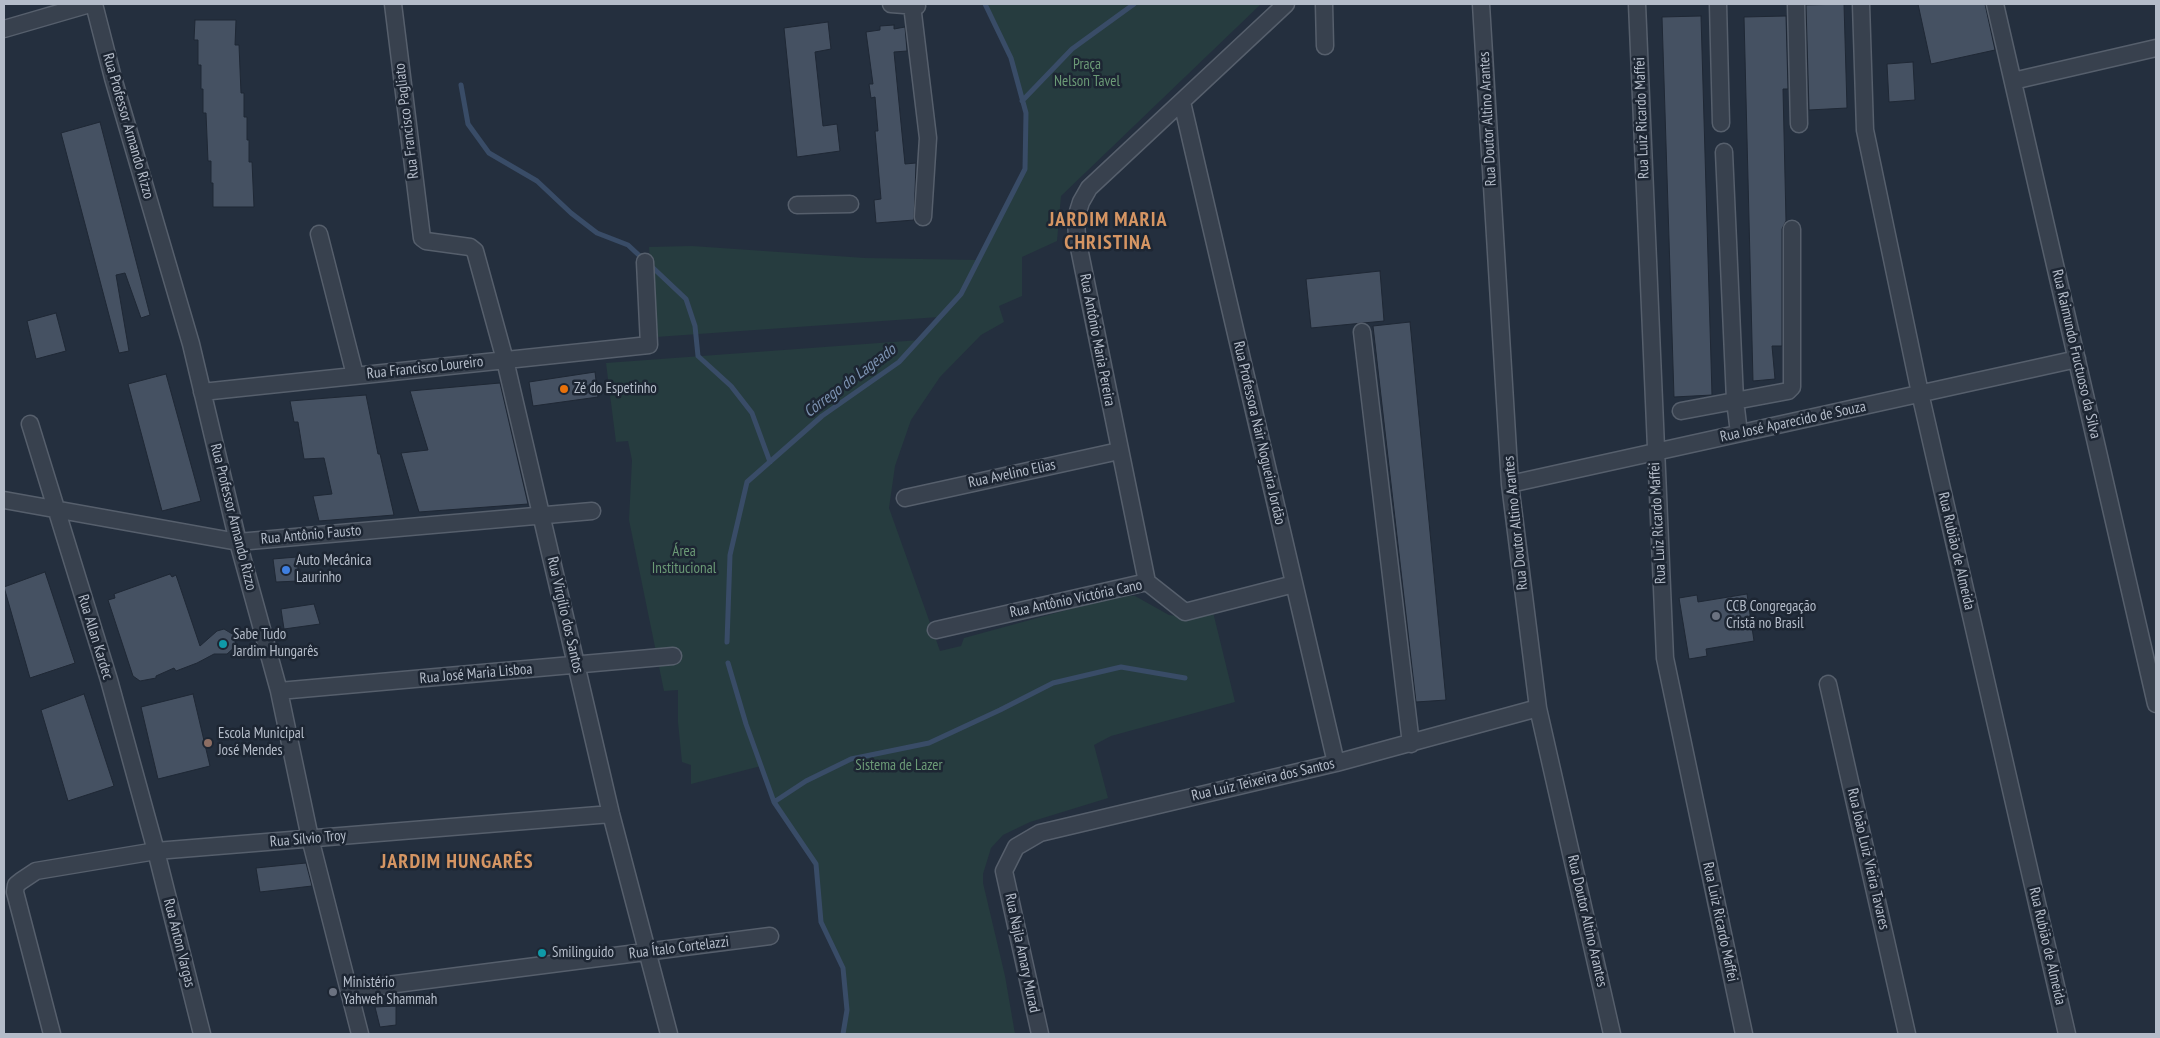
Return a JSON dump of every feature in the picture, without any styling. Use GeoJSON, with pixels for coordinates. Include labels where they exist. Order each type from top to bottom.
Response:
{"type":"FeatureCollection","features":[{"type":"Feature","properties":{"kind":"street"},"geometry":{"type":"LineString","coordinates":[[4,29],[90,4]]}},
{"type":"Feature","properties":{"kind":"street","name":"Rua Professor Armando Rizzo"},"geometry":{"type":"LineString","coordinates":[[94,4],[202,392],[238,542],[279,691],[310,838],[360,1034]]}},
{"type":"Feature","properties":{"kind":"street","name":"Rua Francisco Pagliato"},"geometry":{"type":"LineString","coordinates":[[393,4],[422,238]]}},
{"type":"Feature","properties":{"kind":"street"},"geometry":{"type":"LineString","coordinates":[[891,4],[915,5],[928,138],[923,217]]}},
{"type":"Feature","properties":{"kind":"street","name":"Rua Antônio Maria Pereira"},"geometry":{"type":"LineString","coordinates":[[1147,582],[1077,238],[1076,218],[1081,202],[1089,188],[1286,4]]}},
{"type":"Feature","properties":{"kind":"street"},"geometry":{"type":"LineString","coordinates":[[1324,4],[1325,46]]}},
{"type":"Feature","properties":{"kind":"street","name":"Rua Doutor Altino Arantes"},"geometry":{"type":"LineString","coordinates":[[1481,4],[1510,484],[1538,708],[1612,1034]]}},
{"type":"Feature","properties":{"kind":"street","name":"Rua Luiz Ricardo Maffei"},"geometry":{"type":"LineString","coordinates":[[1637,4],[1664,658],[1744,1034]]}},
{"type":"Feature","properties":{"kind":"street"},"geometry":{"type":"LineString","coordinates":[[1718,4],[1721,123]]}},
{"type":"Feature","properties":{"kind":"street"},"geometry":{"type":"LineString","coordinates":[[1796,4],[1799,124]]}},
{"type":"Feature","properties":{"kind":"street","name":"Rua Rubião de Almeida"},"geometry":{"type":"LineString","coordinates":[[1861,4],[1865,130],[1920,394],[2068,1034]]}},
{"type":"Feature","properties":{"kind":"street","name":"Rua Raimundo Fructuoso da Silva"},"geometry":{"type":"LineString","coordinates":[[1995,4],[2156,704]]}},
{"type":"Feature","properties":{"kind":"street"},"geometry":{"type":"LineString","coordinates":[[2013,81],[2156,48]]}},
{"type":"Feature","properties":{"kind":"street","name":"Rua Professora Nair Nogueira Jordão"},"geometry":{"type":"LineString","coordinates":[[1182,102],[1336,763]]}},
{"type":"Feature","properties":{"kind":"street"},"geometry":{"type":"LineString","coordinates":[[1724,152],[1735,400],[1739,434]]}},
{"type":"Feature","properties":{"kind":"street"},"geometry":{"type":"LineString","coordinates":[[797,205],[850,204]]}},
{"type":"Feature","properties":{"kind":"street"},"geometry":{"type":"LineString","coordinates":[[1681,412],[1788,391],[1792,387],[1792,229]]}},
{"type":"Feature","properties":{"kind":"street"},"geometry":{"type":"LineString","coordinates":[[319,234],[355,375]]}},
{"type":"Feature","properties":{"kind":"street","name":"Rua Virgílio dos Santos"},"geometry":{"type":"LineString","coordinates":[[422,238],[426,242],[470,247],[476,251],[543,517],[611,814],[669,1034]]}},
{"type":"Feature","properties":{"kind":"street","name":"Rua Francisco Loureiro"},"geometry":{"type":"LineString","coordinates":[[202,392],[649,345],[645,262]]}},
{"type":"Feature","properties":{"kind":"street"},"geometry":{"type":"LineString","coordinates":[[1362,332],[1411,744]]}},
{"type":"Feature","properties":{"kind":"street","name":"Rua José Aparecido de Souza"},"geometry":{"type":"LineString","coordinates":[[1510,484],[2077,359]]}},
{"type":"Feature","properties":{"kind":"street","name":"Rua Allan Kardec"},"geometry":{"type":"LineString","coordinates":[[30,424],[107,674],[156,851]]}},
{"type":"Feature","properties":{"kind":"street","name":"Rua Avelino Elias"},"geometry":{"type":"LineString","coordinates":[[905,498],[1119,451]]}},
{"type":"Feature","properties":{"kind":"street","name":"Rua Antônio Fausto"},"geometry":{"type":"LineString","coordinates":[[4,500],[238,542],[592,512]]}},
{"type":"Feature","properties":{"kind":"street","name":"Rua Antônio Victória Cano"},"geometry":{"type":"LineString","coordinates":[[936,630],[1147,582],[1185,612],[1294,584]]}},
{"type":"Feature","properties":{"kind":"street","name":"Rua José Maria Lisboa"},"geometry":{"type":"LineString","coordinates":[[279,691],[673,656]]}},
{"type":"Feature","properties":{"kind":"street","name":"Rua João Luiz Vieira Tavares"},"geometry":{"type":"LineString","coordinates":[[1828,684],[1907,1034]]}},
{"type":"Feature","properties":{"kind":"street","name":"Rua Luiz Teixeira dos Santos"},"geometry":{"type":"LineString","coordinates":[[1004,871],[1016,847],[1040,833],[1336,763],[1538,708]]}},
{"type":"Feature","properties":{"kind":"street","name":"Rua Sílvio Troy"},"geometry":{"type":"LineString","coordinates":[[52,1034],[15,892],[16,885],[20,881],[36,872],[156,851],[611,814]]}},
{"type":"Feature","properties":{"kind":"street","name":"Rua Anton Vargas"},"geometry":{"type":"LineString","coordinates":[[156,851],[202,1034]]}},
{"type":"Feature","properties":{"kind":"street","name":"Rua Najla Amary Murad"},"geometry":{"type":"LineString","coordinates":[[1004,871],[1040,1034]]}},
{"type":"Feature","properties":{"kind":"street","name":"Rua Ítalo Cortelazzi"},"geometry":{"type":"LineString","coordinates":[[349,990],[770,936]]}},
{"type":"Feature","properties":{"kind":"green space"},"geometry":{"type":"Polygon","coordinates":[[[985,4],[1261,4],[1061,196],[1057,241],[1022,257],[1022,296],[999,306],[1004,322],[981,335],[940,377],[911,420],[895,466],[889,508],[940,651],[961,646],[964,638],[1118,596],[1135,596],[1169,615],[1186,617],[1213,612],[1235,702],[1111,736],[1094,745],[1108,798],[1030,822],[1003,835],[991,848],[983,874],[983,883],[1005,976],[1015,1034],[843,1034],[847,1010],[843,968],[821,922],[816,864],[774,802],[761,766],[691,784],[691,765],[682,762],[678,722],[678,690],[664,691],[629,520],[632,460],[628,441],[616,442],[606,363],[920,340],[939,317],[656,337],[649,247],[692,246],[865,258],[978,260],[1025,168],[1025,113],[1011,58],[985,4]]]}},
{"type":"Feature","properties":{"kind":"building"},"geometry":{"type":"Polygon","coordinates":[[[1844,4],[1847,108],[1809,110],[1806,5],[1844,4]]]}},
{"type":"Feature","properties":{"kind":"building"},"geometry":{"type":"Polygon","coordinates":[[[1918,4],[1985,4],[1995,50],[1931,64],[1918,4]]]}},
{"type":"Feature","properties":{"kind":"building"},"geometry":{"type":"Polygon","coordinates":[[[1701,16],[1712,395],[1674,397],[1662,17],[1701,16]]]}},
{"type":"Feature","properties":{"kind":"building"},"geometry":{"type":"Polygon","coordinates":[[[1786,16],[1788,89],[1783,89],[1786,221],[1782,229],[1782,346],[1772,346],[1775,379],[1753,381],[1744,17],[1786,16]]]}},
{"type":"Feature","properties":{"kind":"building"},"geometry":{"type":"Polygon","coordinates":[[[195,20],[236,20],[235,45],[239,45],[241,93],[244,93],[244,117],[247,117],[247,140],[249,140],[249,162],[252,162],[254,207],[213,207],[213,183],[211,183],[211,161],[208,161],[206,113],[203,113],[201,65],[198,65],[198,40],[194,40],[195,20]]]}},
{"type":"Feature","properties":{"kind":"building"},"geometry":{"type":"Polygon","coordinates":[[[828,22],[831,49],[815,52],[823,126],[837,124],[840,151],[797,157],[784,28],[828,22]]]}},
{"type":"Feature","properties":{"kind":"building"},"geometry":{"type":"Polygon","coordinates":[[[894,25],[894,29],[905,27],[907,51],[894,52],[905,164],[916,163],[914,220],[876,223],[874,200],[881,199],[875,131],[878,131],[875,97],[871,98],[869,84],[873,84],[866,32],[880,30],[880,26],[894,25]]]}},
{"type":"Feature","properties":{"kind":"building"},"geometry":{"type":"Polygon","coordinates":[[[1913,62],[1915,100],[1889,102],[1887,64],[1913,62]]]}},
{"type":"Feature","properties":{"kind":"building"},"geometry":{"type":"Polygon","coordinates":[[[100,122],[150,315],[141,318],[125,273],[116,275],[129,351],[119,353],[61,133],[100,122]]]}},
{"type":"Feature","properties":{"kind":"building"},"geometry":{"type":"Polygon","coordinates":[[[1380,271],[1384,321],[1311,328],[1306,279],[1380,271]]]}},
{"type":"Feature","properties":{"kind":"building"},"geometry":{"type":"Polygon","coordinates":[[[56,313],[66,351],[36,359],[27,321],[56,313]]]}},
{"type":"Feature","properties":{"kind":"building"},"geometry":{"type":"Polygon","coordinates":[[[1410,322],[1446,700],[1416,702],[1373,326],[1410,322]]]}},
{"type":"Feature","properties":{"kind":"building","name":"Zé do Espetinho"},"geometry":{"type":"Polygon","coordinates":[[[595,372],[598,397],[533,406],[529,382],[595,372]]]}},
{"type":"Feature","properties":{"kind":"building"},"geometry":{"type":"Polygon","coordinates":[[[166,374],[201,501],[162,511],[128,384],[166,374]]]}},
{"type":"Feature","properties":{"kind":"building"},"geometry":{"type":"Polygon","coordinates":[[[500,383],[528,504],[419,512],[401,453],[428,450],[410,391],[500,383]]]}},
{"type":"Feature","properties":{"kind":"building"},"geometry":{"type":"Polygon","coordinates":[[[366,395],[378,454],[380,454],[394,515],[319,521],[313,496],[332,494],[324,458],[304,459],[298,422],[294,422],[290,401],[366,395]]]}},
{"type":"Feature","properties":{"kind":"building","name":"Auto Mecânica Laurinho"},"geometry":{"type":"Polygon","coordinates":[[[297,557],[299,581],[276,582],[273,559],[297,557]]]}},
{"type":"Feature","properties":{"kind":"building"},"geometry":{"type":"Polygon","coordinates":[[[45,572],[75,663],[30,678],[4,587],[45,572]]]}},
{"type":"Feature","properties":{"kind":"building"},"geometry":{"type":"Polygon","coordinates":[[[170,574],[172,577],[176,575],[200,646],[217,631],[224,629],[234,635],[236,646],[227,654],[214,654],[176,671],[174,668],[156,676],[156,678],[140,681],[133,676],[108,600],[115,598],[114,594],[170,574]]]}},
{"type":"Feature","properties":{"kind":"building","name":"CCB Congregação Cristã no Brasil"},"geometry":{"type":"Polygon","coordinates":[[[1747,594],[1754,641],[1706,649],[1707,656],[1689,659],[1679,598],[1697,595],[1698,602],[1747,594]]]}},
{"type":"Feature","properties":{"kind":"building"},"geometry":{"type":"Polygon","coordinates":[[[314,604],[320,624],[284,629],[281,609],[314,604]]]}},
{"type":"Feature","properties":{"kind":"building"},"geometry":{"type":"Polygon","coordinates":[[[84,694],[114,786],[68,801],[41,710],[84,694]]]}},
{"type":"Feature","properties":{"kind":"building"},"geometry":{"type":"Polygon","coordinates":[[[193,694],[210,766],[158,779],[141,707],[193,694]]]}},
{"type":"Feature","properties":{"kind":"building"},"geometry":{"type":"Polygon","coordinates":[[[306,863],[312,886],[260,892],[256,868],[306,863]]]}},
{"type":"Feature","properties":{"kind":"building"},"geometry":{"type":"Polygon","coordinates":[[[396,1006],[396,1025],[380,1027],[375,1007],[396,1006]]]}},
{"type":"Feature","properties":{"kind":"waterway","name":"Córrego do Lageado"},"geometry":{"type":"LineString","coordinates":[[727,642],[730,555],[747,482],[822,416],[899,362],[961,294],[1025,169],[1026,113],[1011,58],[985,4]]}},
{"type":"Feature","properties":{"kind":"waterway"},"geometry":{"type":"LineString","coordinates":[[1022,101],[1072,49],[1134,4]]}},
{"type":"Feature","properties":{"kind":"waterway"},"geometry":{"type":"LineString","coordinates":[[461,85],[468,124],[489,153],[537,181],[571,213],[597,233],[628,245],[643,259]]}},
{"type":"Feature","properties":{"kind":"waterway"},"geometry":{"type":"LineString","coordinates":[[650,265],[686,299],[695,326],[698,356],[731,386],[752,413],[770,462]]}},
{"type":"Feature","properties":{"kind":"waterway","name":"Córrego do Lageado"},"geometry":{"type":"LineString","coordinates":[[728,663],[746,724],[774,802],[816,864],[821,922],[843,968],[847,1010],[843,1034]]}},
{"type":"Feature","properties":{"kind":"waterway"},"geometry":{"type":"LineString","coordinates":[[774,802],[806,781],[851,759],[929,743],[1053,683],[1121,667],[1185,678]]}},
{"type":"Feature","properties":{"kind":"place","name":"Zé do Espetinho"},"geometry":{"type":"Point","coordinates":[564,389]}},
{"type":"Feature","properties":{"kind":"place","name":"Auto Mecânica Laurinho"},"geometry":{"type":"Point","coordinates":[286,570]}},
{"type":"Feature","properties":{"kind":"place","name":"CCB Congregação Cristã no Brasil"},"geometry":{"type":"Point","coordinates":[1716,616]}},
{"type":"Feature","properties":{"kind":"place","name":"Sabe Tudo Jardim Hungarês"},"geometry":{"type":"Point","coordinates":[223,644]}},
{"type":"Feature","properties":{"kind":"place","name":"Escola Municipal José Mendes"},"geometry":{"type":"Point","coordinates":[208,743]}},
{"type":"Feature","properties":{"kind":"place","name":"Smilinguido"},"geometry":{"type":"Point","coordinates":[542,953]}},
{"type":"Feature","properties":{"kind":"place","name":"Ministério Yahweh Shammah"},"geometry":{"type":"Point","coordinates":[333,992]}},
{"type":"Feature","properties":{"kind":"district","name":"JARDIM MARIA CHRISTINA"},"geometry":{"type":"Point","coordinates":[1108,232]}},
{"type":"Feature","properties":{"kind":"district","name":"JARDIM HUNGARÊS"},"geometry":{"type":"Point","coordinates":[457,862]}},
{"type":"Feature","properties":{"kind":"park label","name":"Praça Nelson Tavel"},"geometry":{"type":"Point","coordinates":[1087,74]}},
{"type":"Feature","properties":{"kind":"park label","name":"Área Institucional"},"geometry":{"type":"Point","coordinates":[684,560]}},
{"type":"Feature","properties":{"kind":"park label","name":"Sistema de Lazer"},"geometry":{"type":"Point","coordinates":[899,766]}}]}
